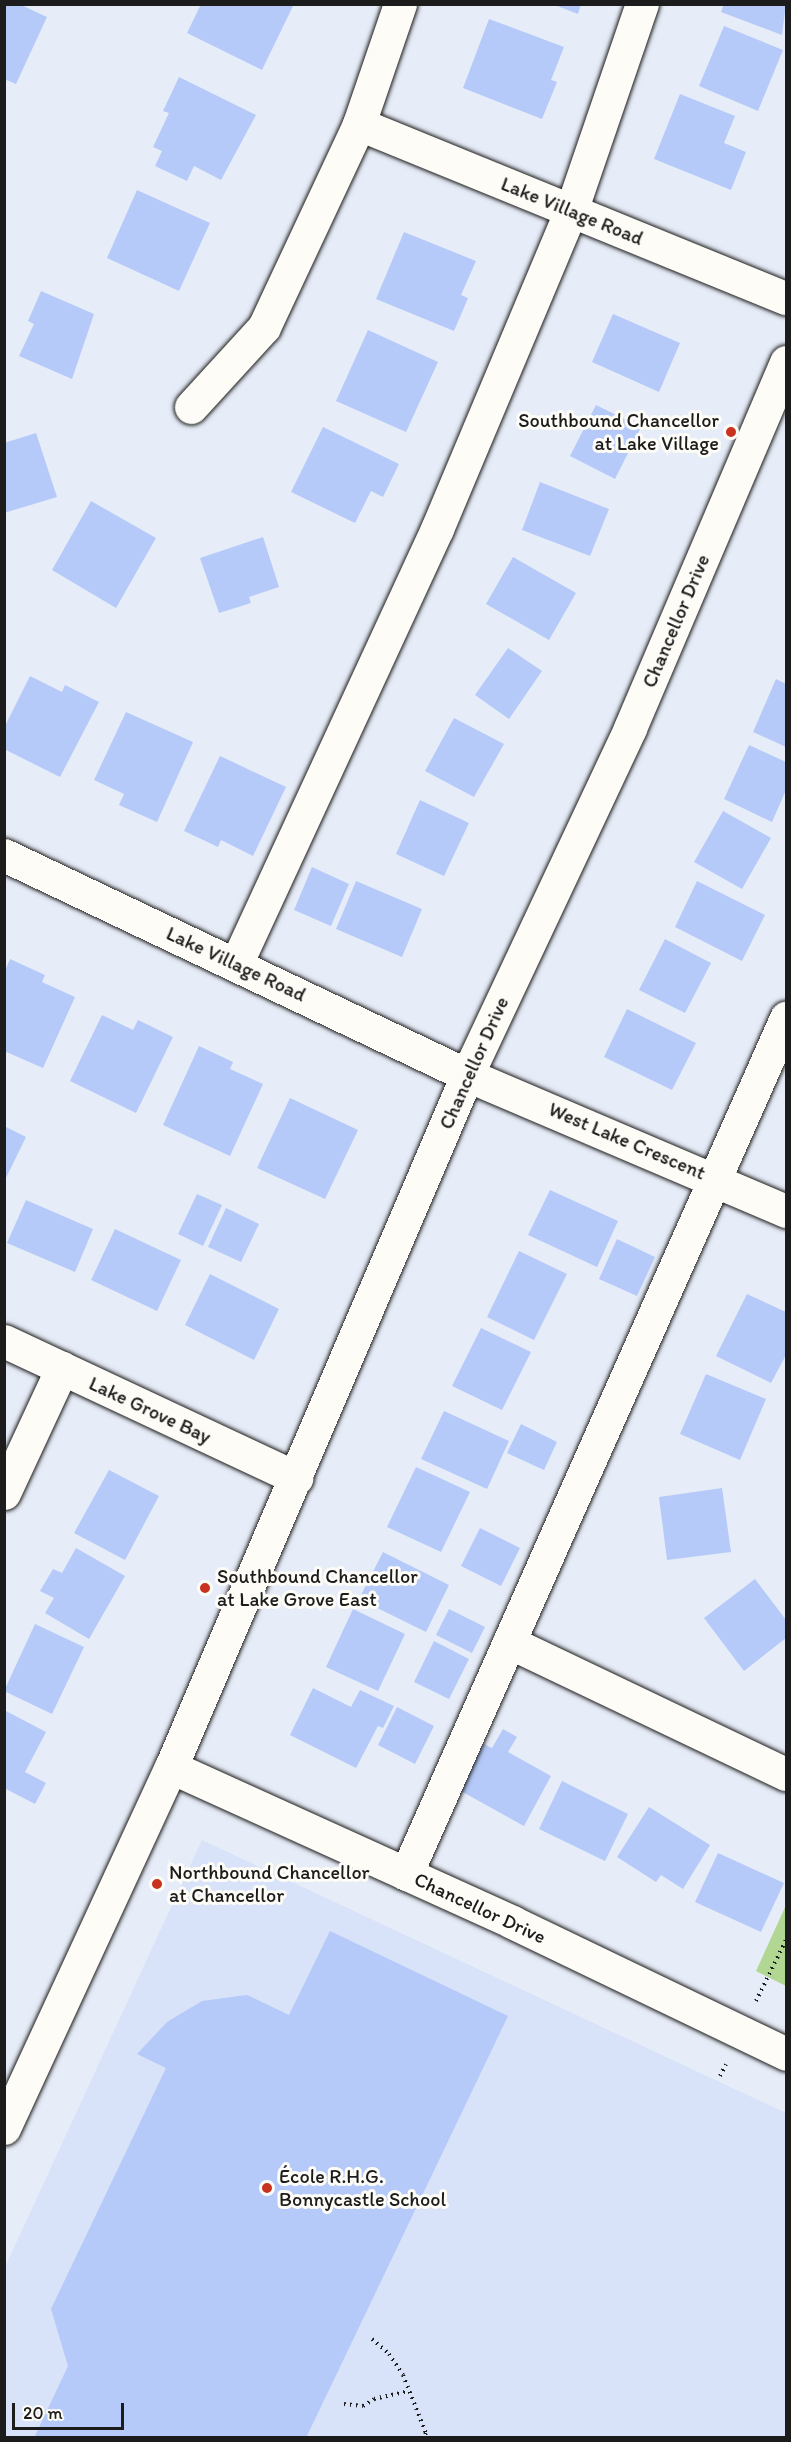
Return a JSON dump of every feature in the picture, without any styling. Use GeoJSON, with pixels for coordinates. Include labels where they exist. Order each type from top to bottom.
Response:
{"type":"FeatureCollection","features":[{"type":"Feature","properties":{"kind":"street"},"geometry":{"type":"LineString","coordinates":[[190,407],[264,327],[359,124],[400,4]]}},
{"type":"Feature","properties":{"kind":"street"},"geometry":{"type":"LineString","coordinates":[[236,964],[437,528],[571,211],[642,4]]}},
{"type":"Feature","properties":{"kind":"street","name":"Lake Village Road"},"geometry":{"type":"LineString","coordinates":[[359,124],[786,298]]}},
{"type":"Feature","properties":{"kind":"street","name":"Chancellor Drive"},"geometry":{"type":"LineString","coordinates":[[4,2128],[171,1767],[467,1075],[630,728],[786,362]]}},
{"type":"Feature","properties":{"kind":"street","name":"Lake Village Road"},"geometry":{"type":"LineString","coordinates":[[4,855],[467,1075]]}},
{"type":"Feature","properties":{"kind":"street"},"geometry":{"type":"LineString","coordinates":[[406,1874],[786,1018]]}},
{"type":"Feature","properties":{"kind":"street","name":"West Lake Crescent"},"geometry":{"type":"LineString","coordinates":[[467,1075],[786,1210]]}},
{"type":"Feature","properties":{"kind":"street","name":"Lake Grove Bay"},"geometry":{"type":"LineString","coordinates":[[4,1341],[296,1478]]}},
{"type":"Feature","properties":{"kind":"street"},"geometry":{"type":"LineString","coordinates":[[4,1493],[62,1368]]}},
{"type":"Feature","properties":{"kind":"street"},"geometry":{"type":"LineString","coordinates":[[509,1642],[786,1774]]}},
{"type":"Feature","properties":{"kind":"street","name":"Chancellor Drive"},"geometry":{"type":"LineString","coordinates":[[171,1767],[406,1874],[786,2054]]}},
{"type":"Feature","properties":{"kind":"path"},"geometry":{"type":"LineString","coordinates":[[755,2002],[786,1940]]}},
{"type":"Feature","properties":{"kind":"path"},"geometry":{"type":"LineString","coordinates":[[372,2339],[389,2354],[426,2433],[424,2438]]}},
{"type":"Feature","properties":{"kind":"path"},"geometry":{"type":"LineString","coordinates":[[344,2404],[363,2406],[374,2399],[408,2391]]}},
{"type":"Feature","properties":{"kind":"shaded area"},"geometry":{"type":"Polygon","coordinates":[[[202,1840],[786,2113],[786,2437],[5,2438],[5,2267],[202,1840]]]}},
{"type":"Feature","properties":{"kind":"green space"},"geometry":{"type":"Polygon","coordinates":[[[786,1905],[786,1986],[756,1971],[786,1905]]]}},
{"type":"Feature","properties":{"kind":"building"},"geometry":{"type":"Polygon","coordinates":[[[4,4],[19,4],[47,17],[16,84],[4,79],[4,4]]]}},
{"type":"Feature","properties":{"kind":"building"},"geometry":{"type":"Polygon","coordinates":[[[201,4],[294,4],[262,70],[187,33],[201,4]]]}},
{"type":"Feature","properties":{"kind":"building"},"geometry":{"type":"Polygon","coordinates":[[[552,4],[581,4],[578,14],[552,4]]]}},
{"type":"Feature","properties":{"kind":"building"},"geometry":{"type":"Polygon","coordinates":[[[724,4],[786,4],[782,35],[721,12],[724,4]]]}},
{"type":"Feature","properties":{"kind":"building"},"geometry":{"type":"Polygon","coordinates":[[[489,19],[564,47],[551,80],[557,82],[542,119],[463,88],[489,19]]]}},
{"type":"Feature","properties":{"kind":"building"},"geometry":{"type":"Polygon","coordinates":[[[724,26],[783,50],[758,111],[699,86],[724,26]]]}},
{"type":"Feature","properties":{"kind":"building"},"geometry":{"type":"Polygon","coordinates":[[[179,77],[256,115],[221,180],[194,166],[187,181],[155,166],[162,151],[153,147],[169,113],[163,111],[179,77]]]}},
{"type":"Feature","properties":{"kind":"building"},"geometry":{"type":"Polygon","coordinates":[[[680,94],[735,116],[724,143],[746,152],[731,190],[654,159],[680,94]]]}},
{"type":"Feature","properties":{"kind":"building"},"geometry":{"type":"Polygon","coordinates":[[[137,190],[210,223],[179,291],[107,258],[137,190]]]}},
{"type":"Feature","properties":{"kind":"building"},"geometry":{"type":"Polygon","coordinates":[[[404,232],[476,261],[461,295],[468,298],[454,331],[376,299],[404,232]]]}},
{"type":"Feature","properties":{"kind":"building"},"geometry":{"type":"Polygon","coordinates":[[[41,291],[94,314],[72,379],[19,356],[34,324],[28,321],[41,291]]]}},
{"type":"Feature","properties":{"kind":"building"},"geometry":{"type":"Polygon","coordinates":[[[613,314],[680,343],[659,392],[592,362],[613,314]]]}},
{"type":"Feature","properties":{"kind":"building"},"geometry":{"type":"Polygon","coordinates":[[[368,330],[438,362],[406,432],[336,401],[368,330]]]}},
{"type":"Feature","properties":{"kind":"building"},"geometry":{"type":"Polygon","coordinates":[[[596,405],[641,427],[615,479],[570,456],[596,405]]]}},
{"type":"Feature","properties":{"kind":"building"},"geometry":{"type":"Polygon","coordinates":[[[323,427],[399,464],[383,497],[371,491],[355,523],[291,492],[323,427]]]}},
{"type":"Feature","properties":{"kind":"building"},"geometry":{"type":"Polygon","coordinates":[[[36,433],[57,497],[4,513],[4,443],[36,433]]]}},
{"type":"Feature","properties":{"kind":"building"},"geometry":{"type":"Polygon","coordinates":[[[540,482],[609,509],[590,556],[522,530],[540,482]]]}},
{"type":"Feature","properties":{"kind":"building"},"geometry":{"type":"Polygon","coordinates":[[[91,501],[156,538],[116,608],[52,570],[91,501]]]}},
{"type":"Feature","properties":{"kind":"building"},"geometry":{"type":"Polygon","coordinates":[[[263,537],[279,587],[249,597],[251,603],[219,613],[200,558],[263,537]]]}},
{"type":"Feature","properties":{"kind":"building"},"geometry":{"type":"Polygon","coordinates":[[[513,557],[576,593],[549,640],[486,604],[513,557]]]}},
{"type":"Feature","properties":{"kind":"building"},"geometry":{"type":"Polygon","coordinates":[[[508,648],[542,671],[509,719],[475,695],[508,648]]]}},
{"type":"Feature","properties":{"kind":"building"},"geometry":{"type":"Polygon","coordinates":[[[30,676],[62,692],[65,685],[99,702],[60,777],[4,749],[4,728],[30,676]]]}},
{"type":"Feature","properties":{"kind":"building"},"geometry":{"type":"Polygon","coordinates":[[[776,679],[786,684],[786,747],[753,732],[776,679]]]}},
{"type":"Feature","properties":{"kind":"building"},"geometry":{"type":"Polygon","coordinates":[[[126,712],[193,742],[157,822],[119,805],[124,794],[94,780],[126,712]]]}},
{"type":"Feature","properties":{"kind":"building"},"geometry":{"type":"Polygon","coordinates":[[[454,718],[504,744],[474,797],[425,771],[454,718]]]}},
{"type":"Feature","properties":{"kind":"building"},"geometry":{"type":"Polygon","coordinates":[[[749,745],[786,762],[786,790],[772,822],[724,799],[749,745]]]}},
{"type":"Feature","properties":{"kind":"building"},"geometry":{"type":"Polygon","coordinates":[[[220,756],[286,787],[253,856],[221,840],[218,847],[184,831],[220,756]]]}},
{"type":"Feature","properties":{"kind":"building"},"geometry":{"type":"Polygon","coordinates":[[[420,800],[469,823],[444,876],[396,854],[420,800]]]}},
{"type":"Feature","properties":{"kind":"building"},"geometry":{"type":"Polygon","coordinates":[[[723,811],[771,838],[742,889],[694,862],[723,811]]]}},
{"type":"Feature","properties":{"kind":"building"},"geometry":{"type":"Polygon","coordinates":[[[312,867],[349,884],[331,926],[294,910],[312,867]]]}},
{"type":"Feature","properties":{"kind":"building"},"geometry":{"type":"Polygon","coordinates":[[[356,881],[422,909],[402,957],[336,929],[356,881]]]}},
{"type":"Feature","properties":{"kind":"building"},"geometry":{"type":"Polygon","coordinates":[[[697,881],[765,915],[742,961],[675,927],[697,881]]]}},
{"type":"Feature","properties":{"kind":"building"},"geometry":{"type":"Polygon","coordinates":[[[665,939],[711,963],[685,1013],[639,990],[665,939]]]}},
{"type":"Feature","properties":{"kind":"building"},"geometry":{"type":"Polygon","coordinates":[[[10,959],[45,975],[42,982],[75,997],[43,1068],[4,1051],[4,973],[10,959]]]}},
{"type":"Feature","properties":{"kind":"building"},"geometry":{"type":"Polygon","coordinates":[[[627,1009],[696,1043],[672,1090],[604,1057],[627,1009]]]}},
{"type":"Feature","properties":{"kind":"building"},"geometry":{"type":"Polygon","coordinates":[[[102,1015],[133,1030],[138,1020],[173,1037],[136,1113],[70,1081],[102,1015]]]}},
{"type":"Feature","properties":{"kind":"building"},"geometry":{"type":"Polygon","coordinates":[[[199,1046],[233,1062],[230,1069],[263,1084],[230,1156],[163,1125],[199,1046]]]}},
{"type":"Feature","properties":{"kind":"building"},"geometry":{"type":"Polygon","coordinates":[[[290,1098],[358,1130],[325,1199],[257,1168],[290,1098]]]}},
{"type":"Feature","properties":{"kind":"building"},"geometry":{"type":"Polygon","coordinates":[[[4,1126],[26,1137],[4,1182],[4,1126]]]}},
{"type":"Feature","properties":{"kind":"building"},"geometry":{"type":"Polygon","coordinates":[[[550,1190],[618,1221],[597,1267],[528,1235],[550,1190]]]}},
{"type":"Feature","properties":{"kind":"building"},"geometry":{"type":"Polygon","coordinates":[[[197,1194],[222,1205],[203,1246],[178,1234],[197,1194]]]}},
{"type":"Feature","properties":{"kind":"building"},"geometry":{"type":"Polygon","coordinates":[[[26,1200],[93,1229],[75,1272],[7,1243],[26,1200]]]}},
{"type":"Feature","properties":{"kind":"building"},"geometry":{"type":"Polygon","coordinates":[[[226,1208],[259,1224],[241,1262],[208,1247],[226,1208]]]}},
{"type":"Feature","properties":{"kind":"building"},"geometry":{"type":"Polygon","coordinates":[[[115,1229],[181,1260],[157,1311],[91,1280],[115,1229]]]}},
{"type":"Feature","properties":{"kind":"building"},"geometry":{"type":"Polygon","coordinates":[[[617,1239],[655,1257],[637,1296],[599,1279],[617,1239]]]}},
{"type":"Feature","properties":{"kind":"building"},"geometry":{"type":"Polygon","coordinates":[[[519,1251],[567,1274],[534,1340],[487,1317],[519,1251]]]}},
{"type":"Feature","properties":{"kind":"building"},"geometry":{"type":"Polygon","coordinates":[[[210,1274],[279,1309],[254,1360],[185,1325],[210,1274]]]}},
{"type":"Feature","properties":{"kind":"building"},"geometry":{"type":"Polygon","coordinates":[[[747,1294],[786,1312],[786,1355],[771,1383],[716,1356],[747,1294]]]}},
{"type":"Feature","properties":{"kind":"building"},"geometry":{"type":"Polygon","coordinates":[[[481,1328],[531,1352],[502,1410],[452,1386],[481,1328]]]}},
{"type":"Feature","properties":{"kind":"building"},"geometry":{"type":"Polygon","coordinates":[[[706,1374],[766,1399],[740,1460],[680,1434],[706,1374]]]}},
{"type":"Feature","properties":{"kind":"building"},"geometry":{"type":"Polygon","coordinates":[[[444,1411],[509,1441],[487,1489],[421,1459],[444,1411]]]}},
{"type":"Feature","properties":{"kind":"building"},"geometry":{"type":"Polygon","coordinates":[[[521,1424],[557,1442],[544,1470],[507,1453],[521,1424]]]}},
{"type":"Feature","properties":{"kind":"building"},"geometry":{"type":"Polygon","coordinates":[[[416,1467],[470,1492],[441,1552],[387,1527],[416,1467]]]}},
{"type":"Feature","properties":{"kind":"building"},"geometry":{"type":"Polygon","coordinates":[[[109,1470],[159,1496],[125,1560],[74,1533],[109,1470]]]}},
{"type":"Feature","properties":{"kind":"building"},"geometry":{"type":"Polygon","coordinates":[[[722,1488],[731,1552],[667,1560],[659,1497],[722,1488]]]}},
{"type":"Feature","properties":{"kind":"building"},"geometry":{"type":"Polygon","coordinates":[[[480,1528],[520,1548],[501,1586],[461,1566],[480,1528]]]}},
{"type":"Feature","properties":{"kind":"building"},"geometry":{"type":"Polygon","coordinates":[[[76,1548],[125,1576],[89,1639],[45,1613],[54,1598],[40,1591],[53,1569],[62,1573],[76,1548]]]}},
{"type":"Feature","properties":{"kind":"building"},"geometry":{"type":"Polygon","coordinates":[[[383,1552],[449,1585],[426,1632],[359,1599],[383,1552]]]}},
{"type":"Feature","properties":{"kind":"building"},"geometry":{"type":"Polygon","coordinates":[[[755,1579],[786,1620],[786,1638],[744,1671],[704,1618],[755,1579]]]}},
{"type":"Feature","properties":{"kind":"building"},"geometry":{"type":"Polygon","coordinates":[[[353,1609],[405,1634],[378,1691],[326,1667],[353,1609]]]}},
{"type":"Feature","properties":{"kind":"building"},"geometry":{"type":"Polygon","coordinates":[[[449,1609],[485,1627],[472,1653],[436,1635],[449,1609]]]}},
{"type":"Feature","properties":{"kind":"building"},"geometry":{"type":"Polygon","coordinates":[[[35,1624],[84,1647],[52,1714],[4,1691],[35,1624]]]}},
{"type":"Feature","properties":{"kind":"building"},"geometry":{"type":"Polygon","coordinates":[[[434,1641],[469,1659],[449,1699],[414,1682],[434,1641]]]}},
{"type":"Feature","properties":{"kind":"building"},"geometry":{"type":"Polygon","coordinates":[[[313,1688],[351,1707],[360,1690],[394,1706],[383,1728],[378,1726],[356,1768],[290,1735],[313,1688]]]}},
{"type":"Feature","properties":{"kind":"building"},"geometry":{"type":"Polygon","coordinates":[[[397,1707],[434,1726],[415,1764],[378,1745],[397,1707]]]}},
{"type":"Feature","properties":{"kind":"building"},"geometry":{"type":"Polygon","coordinates":[[[6,1711],[46,1732],[25,1772],[46,1783],[35,1804],[4,1788],[6,1711]]]}},
{"type":"Feature","properties":{"kind":"building"},"geometry":{"type":"Polygon","coordinates":[[[503,1729],[517,1737],[508,1752],[551,1776],[524,1826],[459,1790],[484,1744],[492,1748],[503,1729]]]}},
{"type":"Feature","properties":{"kind":"building"},"geometry":{"type":"Polygon","coordinates":[[[562,1781],[628,1814],[605,1861],[539,1829],[562,1781]]]}},
{"type":"Feature","properties":{"kind":"building"},"geometry":{"type":"Polygon","coordinates":[[[649,1807],[710,1845],[683,1889],[661,1875],[656,1882],[617,1857],[649,1807]]]}},
{"type":"Feature","properties":{"kind":"building"},"geometry":{"type":"Polygon","coordinates":[[[718,1853],[784,1883],[761,1932],[695,1902],[718,1853]]]}},
{"type":"Feature","properties":{"kind":"building","name":"École R.H.G. Bonnycastle School"},"geometry":{"type":"Polygon","coordinates":[[[330,1931],[508,2016],[306,2438],[34,2438],[68,2366],[51,2309],[166,2068],[137,2054],[167,2022],[202,2001],[247,1995],[289,2015],[330,1931]]]}},
{"type":"Feature","properties":{"kind":"place","name":"Southbound Chancellor at Lake Village"},"geometry":{"type":"Point","coordinates":[731,432]}},
{"type":"Feature","properties":{"kind":"place","name":"Southbound Chancellor at Lake Grove East"},"geometry":{"type":"Point","coordinates":[205,1588]}},
{"type":"Feature","properties":{"kind":"place","name":"Northbound Chancellor at Chancellor"},"geometry":{"type":"Point","coordinates":[157,1884]}},
{"type":"Feature","properties":{"kind":"place","name":"École R.H.G. Bonnycastle School"},"geometry":{"type":"Point","coordinates":[267,2188]}}]}
